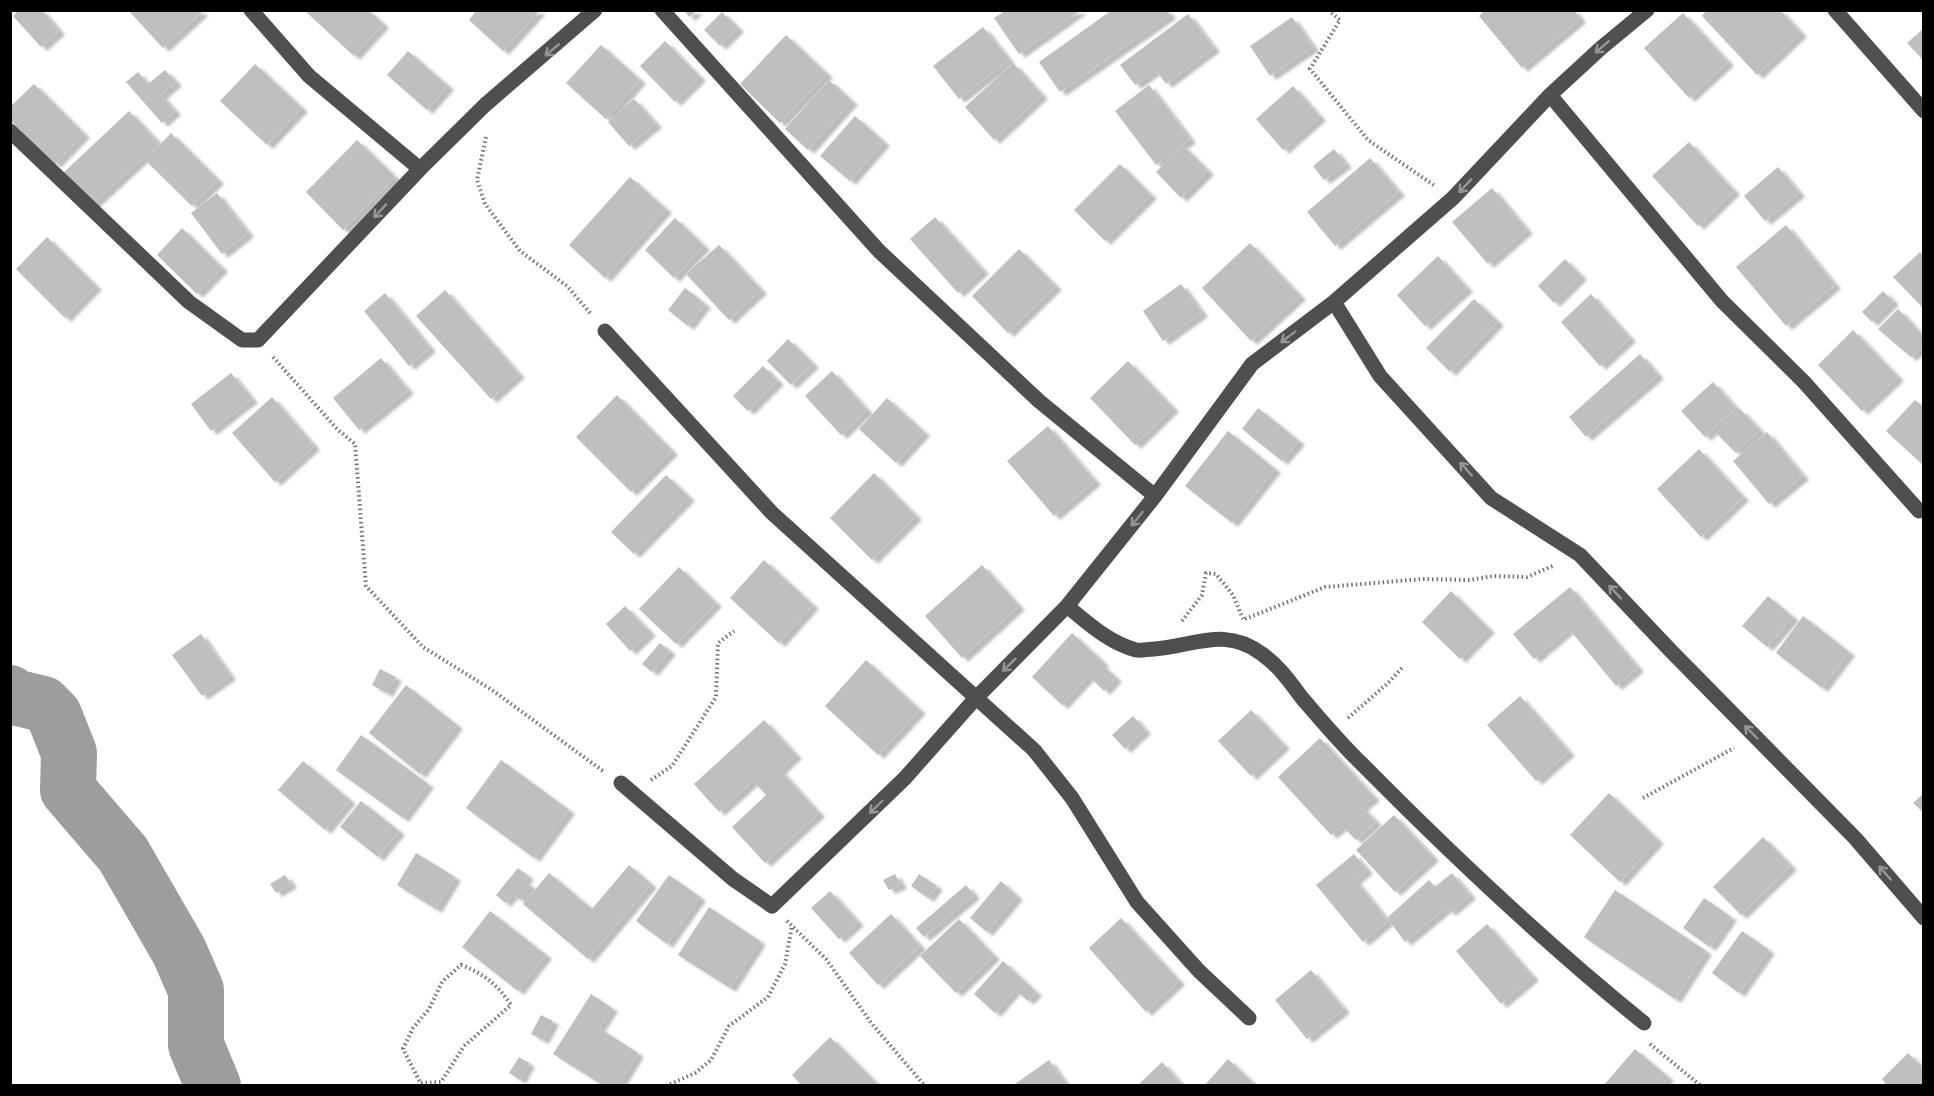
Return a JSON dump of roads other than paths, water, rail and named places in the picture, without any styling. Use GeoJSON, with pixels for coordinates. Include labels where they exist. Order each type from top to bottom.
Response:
{"type":"FeatureCollection","features":[{"type":"Feature","properties":{"kind":"street"},"geometry":{"type":"LineString","coordinates":[[251,10],[309,76],[420,169]]}},
{"type":"Feature","properties":{"kind":"street"},"geometry":{"type":"LineString","coordinates":[[10,131],[189,302],[242,340],[258,340],[420,169],[485,105],[570,35],[595,10]]}},
{"type":"Feature","properties":{"kind":"street"},"geometry":{"type":"LineString","coordinates":[[662,10],[879,251],[1039,401],[1155,496]]}},
{"type":"Feature","properties":{"kind":"street"},"geometry":{"type":"LineString","coordinates":[[621,783],[733,879],[772,906],[906,778],[975,699],[1068,606],[1155,496],[1252,364],[1334,302],[1453,198],[1550,95],[1647,10]]}},
{"type":"Feature","properties":{"kind":"street"},"geometry":{"type":"LineString","coordinates":[[1835,10],[1923,111]]}},
{"type":"Feature","properties":{"kind":"street"},"geometry":{"type":"LineString","coordinates":[[1550,95],[1722,301],[1804,382],[1919,512]]}},
{"type":"Feature","properties":{"kind":"street"},"geometry":{"type":"LineString","coordinates":[[1334,302],[1380,376],[1491,498],[1580,555],[1855,838],[1923,918]]}},
{"type":"Feature","properties":{"kind":"street"},"geometry":{"type":"LineString","coordinates":[[605,331],[772,513],[1034,750],[1072,798],[1137,902],[1199,971],[1249,1018]]}},
{"type":"Feature","properties":{"kind":"street"},"geometry":{"type":"LineString","coordinates":[[1068,606],[1102,635],[1137,650],[1164,648],[1197,640],[1235,640],[1261,653],[1278,668],[1331,731],[1430,833],[1539,935],[1644,1023]]}},
{"type":"Feature","properties":{"kind":"waterway"},"geometry":{"type":"LineString","coordinates":[[10,693],[14,697],[43,704],[54,715],[69,753],[68,790],[123,854],[179,951],[196,990],[196,1045],[213,1086]]}}]}
